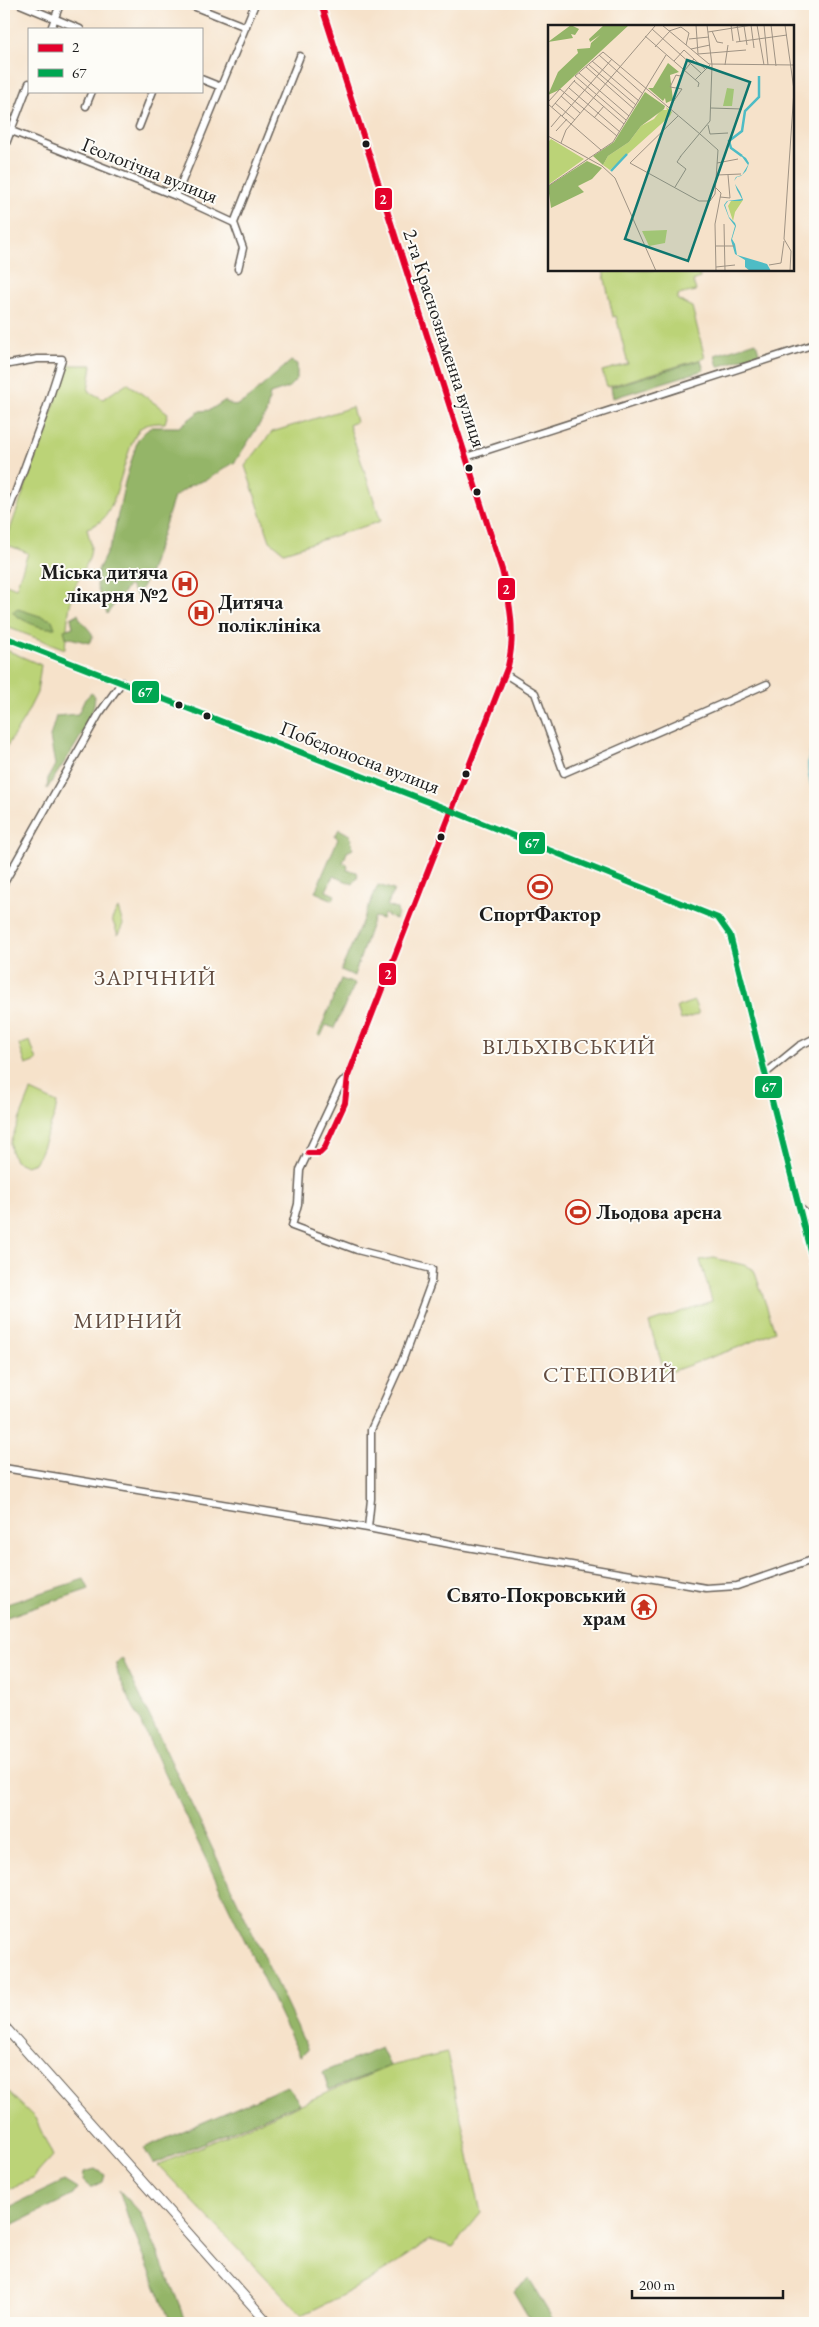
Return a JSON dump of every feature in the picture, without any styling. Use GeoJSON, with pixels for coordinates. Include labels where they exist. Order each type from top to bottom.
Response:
{"type":"FeatureCollection","features":[{"type":"Feature","properties":{"kind":"highway"},"geometry":{"type":"LineString","coordinates":[[4,2026],[268,2323]]}},
{"type":"Feature","properties":{"kind":"street"},"geometry":{"type":"LineString","coordinates":[[20,4],[78,28]]}},
{"type":"Feature","properties":{"kind":"street"},"geometry":{"type":"LineString","coordinates":[[51,28],[60,4]]}},
{"type":"Feature","properties":{"kind":"street"},"geometry":{"type":"LineString","coordinates":[[188,4],[246,27]]}},
{"type":"Feature","properties":{"kind":"street"},"geometry":{"type":"LineString","coordinates":[[176,196],[255,4]]}},
{"type":"Feature","properties":{"kind":"street","name":"2-га Краснознаменна вулиця"},"geometry":{"type":"LineString","coordinates":[[321,4],[507,592],[513,634],[512,650],[505,674],[348,1076],[345,1103],[324,1149],[320,1154],[308,1153],[340,1085],[348,1076]]}},
{"type":"Feature","properties":{"kind":"street"},"geometry":{"type":"LineString","coordinates":[[234,223],[300,56]]}},
{"type":"Feature","properties":{"kind":"street"},"geometry":{"type":"LineString","coordinates":[[202,79],[221,87]]}},
{"type":"Feature","properties":{"kind":"street"},"geometry":{"type":"LineString","coordinates":[[4,149],[7,129],[28,85]]}},
{"type":"Feature","properties":{"kind":"street"},"geometry":{"type":"LineString","coordinates":[[86,106],[92,92]]}},
{"type":"Feature","properties":{"kind":"street"},"geometry":{"type":"LineString","coordinates":[[139,127],[153,92]]}},
{"type":"Feature","properties":{"kind":"street","name":"Геологічна вулиця"},"geometry":{"type":"LineString","coordinates":[[7,129],[176,196],[234,223],[243,248],[238,269]]}},
{"type":"Feature","properties":{"kind":"street"},"geometry":{"type":"LineString","coordinates":[[466,458],[815,344]]}},
{"type":"Feature","properties":{"kind":"street"},"geometry":{"type":"LineString","coordinates":[[4,365],[37,360],[62,359],[45,412],[4,523]]}},
{"type":"Feature","properties":{"kind":"street","name":"Победоносна вулиця"},"geometry":{"type":"LineString","coordinates":[[4,637],[452,811],[718,918],[730,935],[815,1270]]}},
{"type":"Feature","properties":{"kind":"street"},"geometry":{"type":"LineString","coordinates":[[505,674],[535,694],[564,773],[767,684]]}},
{"type":"Feature","properties":{"kind":"street"},"geometry":{"type":"LineString","coordinates":[[4,883],[99,714],[122,682]]}},
{"type":"Feature","properties":{"kind":"street"},"geometry":{"type":"LineString","coordinates":[[766,1072],[799,1046],[815,1038]]}},
{"type":"Feature","properties":{"kind":"street"},"geometry":{"type":"LineString","coordinates":[[308,1153],[300,1170],[298,1204],[292,1226],[357,1250],[432,1269],[430,1283],[403,1359],[371,1430],[371,1499],[368,1528]]}},
{"type":"Feature","properties":{"kind":"street"},"geometry":{"type":"LineString","coordinates":[[798,1206],[815,1221]]}},
{"type":"Feature","properties":{"kind":"street"},"geometry":{"type":"LineString","coordinates":[[4,1468],[368,1528],[465,1547],[706,1588],[737,1586],[815,1559]]}},
{"type":"Feature","properties":{"kind":"green space"},"geometry":{"type":"Polygon","coordinates":[[[603,271],[698,271],[700,278],[693,281],[696,291],[678,295],[678,300],[692,307],[705,358],[607,387],[602,371],[628,364],[616,316],[613,317],[603,271]]]}},
{"type":"Feature","properties":{"kind":"green space"},"geometry":{"type":"Polygon","coordinates":[[[756,342],[759,353],[718,367],[715,355],[756,342]]]}},
{"type":"Feature","properties":{"kind":"green space"},"geometry":{"type":"Polygon","coordinates":[[[701,360],[704,370],[613,398],[611,387],[701,360]]]}},
{"type":"Feature","properties":{"kind":"green space"},"geometry":{"type":"Polygon","coordinates":[[[291,361],[297,364],[297,379],[288,388],[270,394],[266,414],[235,462],[208,479],[191,485],[174,497],[150,572],[137,596],[129,585],[107,614],[97,587],[98,570],[112,542],[125,482],[138,439],[150,427],[179,427],[200,411],[210,410],[224,401],[235,406],[245,401],[291,361]]]}},
{"type":"Feature","properties":{"kind":"green space"},"geometry":{"type":"Polygon","coordinates":[[[68,365],[92,365],[88,391],[103,399],[127,383],[168,413],[165,423],[147,425],[142,427],[137,433],[132,442],[109,510],[104,518],[87,528],[91,545],[90,553],[87,564],[77,582],[71,602],[65,649],[4,626],[4,583],[16,588],[28,553],[5,544],[68,365]]]}},
{"type":"Feature","properties":{"kind":"green space"},"geometry":{"type":"Polygon","coordinates":[[[352,407],[356,422],[349,425],[381,521],[284,552],[270,541],[245,466],[272,432],[352,407]]]}},
{"type":"Feature","properties":{"kind":"green space"},"geometry":{"type":"Polygon","coordinates":[[[18,609],[52,620],[55,628],[38,626],[27,622],[12,612],[18,609]]]}},
{"type":"Feature","properties":{"kind":"green space"},"geometry":{"type":"Polygon","coordinates":[[[78,614],[93,636],[89,643],[66,637],[64,630],[73,627],[71,618],[78,614]]]}},
{"type":"Feature","properties":{"kind":"green space"},"geometry":{"type":"Polygon","coordinates":[[[4,649],[41,665],[37,693],[24,719],[4,751],[4,649]]]}},
{"type":"Feature","properties":{"kind":"green space"},"geometry":{"type":"Polygon","coordinates":[[[91,693],[95,696],[89,719],[76,744],[47,789],[48,778],[55,765],[50,737],[56,716],[78,714],[85,699],[91,693]]]}},
{"type":"Feature","properties":{"kind":"green space"},"geometry":{"type":"Polygon","coordinates":[[[339,829],[350,835],[353,849],[347,852],[343,863],[348,865],[347,870],[357,872],[358,876],[353,884],[333,876],[326,891],[335,895],[333,900],[315,892],[338,839],[335,836],[339,829]]]}},
{"type":"Feature","properties":{"kind":"green space"},"geometry":{"type":"Polygon","coordinates":[[[378,885],[394,890],[387,906],[397,909],[398,914],[395,919],[384,914],[382,919],[374,917],[354,976],[341,970],[378,885]]]}},
{"type":"Feature","properties":{"kind":"green space"},"geometry":{"type":"Polygon","coordinates":[[[118,908],[123,924],[118,935],[112,919],[118,908]]]}},
{"type":"Feature","properties":{"kind":"green space"},"geometry":{"type":"Polygon","coordinates":[[[341,979],[355,984],[334,1028],[326,1025],[321,1036],[318,1035],[341,979]]]}},
{"type":"Feature","properties":{"kind":"green space"},"geometry":{"type":"Polygon","coordinates":[[[694,1001],[699,1014],[681,1020],[677,1007],[694,1001]]]}},
{"type":"Feature","properties":{"kind":"green space"},"geometry":{"type":"Polygon","coordinates":[[[30,1041],[37,1061],[26,1065],[19,1045],[30,1041]]]}},
{"type":"Feature","properties":{"kind":"green space"},"geometry":{"type":"Polygon","coordinates":[[[31,1091],[57,1103],[55,1114],[38,1158],[35,1163],[26,1166],[15,1161],[10,1143],[31,1091]]]}},
{"type":"Feature","properties":{"kind":"green space"},"geometry":{"type":"Polygon","coordinates":[[[714,1258],[744,1265],[754,1270],[775,1331],[742,1346],[665,1374],[649,1323],[712,1301],[700,1260],[714,1258]]]}},
{"type":"Feature","properties":{"kind":"green space"},"geometry":{"type":"Polygon","coordinates":[[[84,1579],[89,1589],[4,1618],[4,1605],[84,1579]]]}},
{"type":"Feature","properties":{"kind":"green space"},"geometry":{"type":"Polygon","coordinates":[[[122,1658],[308,2050],[300,2056],[118,1675],[116,1663],[122,1658]]]}},
{"type":"Feature","properties":{"kind":"green space"},"geometry":{"type":"Polygon","coordinates":[[[381,2048],[390,2066],[329,2090],[323,2072],[381,2048]]]}},
{"type":"Feature","properties":{"kind":"green space"},"geometry":{"type":"Polygon","coordinates":[[[447,2053],[481,2213],[453,2247],[430,2240],[368,2281],[302,2315],[158,2165],[390,2066],[447,2053]]]}},
{"type":"Feature","properties":{"kind":"green space"},"geometry":{"type":"Polygon","coordinates":[[[287,2086],[300,2103],[153,2164],[144,2148],[287,2086]]]}},
{"type":"Feature","properties":{"kind":"green space"},"geometry":{"type":"Polygon","coordinates":[[[4,2088],[35,2118],[53,2156],[32,2179],[4,2191],[4,2088]]]}},
{"type":"Feature","properties":{"kind":"green space"},"geometry":{"type":"Polygon","coordinates":[[[95,2169],[105,2175],[103,2182],[91,2188],[83,2181],[84,2172],[95,2169]]]}},
{"type":"Feature","properties":{"kind":"green space"},"geometry":{"type":"Polygon","coordinates":[[[64,2181],[77,2189],[73,2195],[4,2229],[4,2210],[64,2181]]]}},
{"type":"Feature","properties":{"kind":"green space"},"geometry":{"type":"Polygon","coordinates":[[[119,2190],[141,2213],[187,2323],[171,2323],[130,2223],[119,2190]]]}},
{"type":"Feature","properties":{"kind":"green space"},"geometry":{"type":"Polygon","coordinates":[[[529,2279],[555,2323],[532,2323],[513,2291],[529,2279]]]}},
{"type":"Feature","properties":{"kind":"waterway"},"geometry":{"type":"LineString","coordinates":[[815,751],[812,764],[815,786]]}},
{"type":"Feature","properties":{"kind":"transit line","name":"2"},"geometry":{"type":"LineString","coordinates":[[308,1153],[320,1153],[324,1149],[345,1103],[348,1076],[508,666],[512,642],[510,606],[502,570],[321,4]]}},
{"type":"Feature","properties":{"kind":"transit line","name":"67"},"geometry":{"type":"LineString","coordinates":[[4,637],[452,811],[718,918],[730,935],[815,1270]]}},
{"type":"Feature","properties":{"kind":"place","name":"Міська дитяча лікарня №2"},"geometry":{"type":"Point","coordinates":[185,584]}},
{"type":"Feature","properties":{"kind":"place","name":"Дитяча поліклініка"},"geometry":{"type":"Point","coordinates":[201,613]}},
{"type":"Feature","properties":{"kind":"place","name":"СпортФактор"},"geometry":{"type":"Point","coordinates":[540,887]}},
{"type":"Feature","properties":{"kind":"place","name":"Льодова арена"},"geometry":{"type":"Point","coordinates":[578,1212]}},
{"type":"Feature","properties":{"kind":"place","name":"Свято-Покровський храм"},"geometry":{"type":"Point","coordinates":[644,1607]}},
{"type":"Feature","properties":{"kind":"district","name":"ЗАРІЧНИЙ"},"geometry":{"type":"Point","coordinates":[155,977]}},
{"type":"Feature","properties":{"kind":"district","name":"ВІЛЬХІВСЬКИЙ"},"geometry":{"type":"Point","coordinates":[569,1046]}},
{"type":"Feature","properties":{"kind":"district","name":"МИРНИЙ"},"geometry":{"type":"Point","coordinates":[128,1320]}},
{"type":"Feature","properties":{"kind":"district","name":"СТЕПОВИЙ"},"geometry":{"type":"Point","coordinates":[610,1374]}}]}
